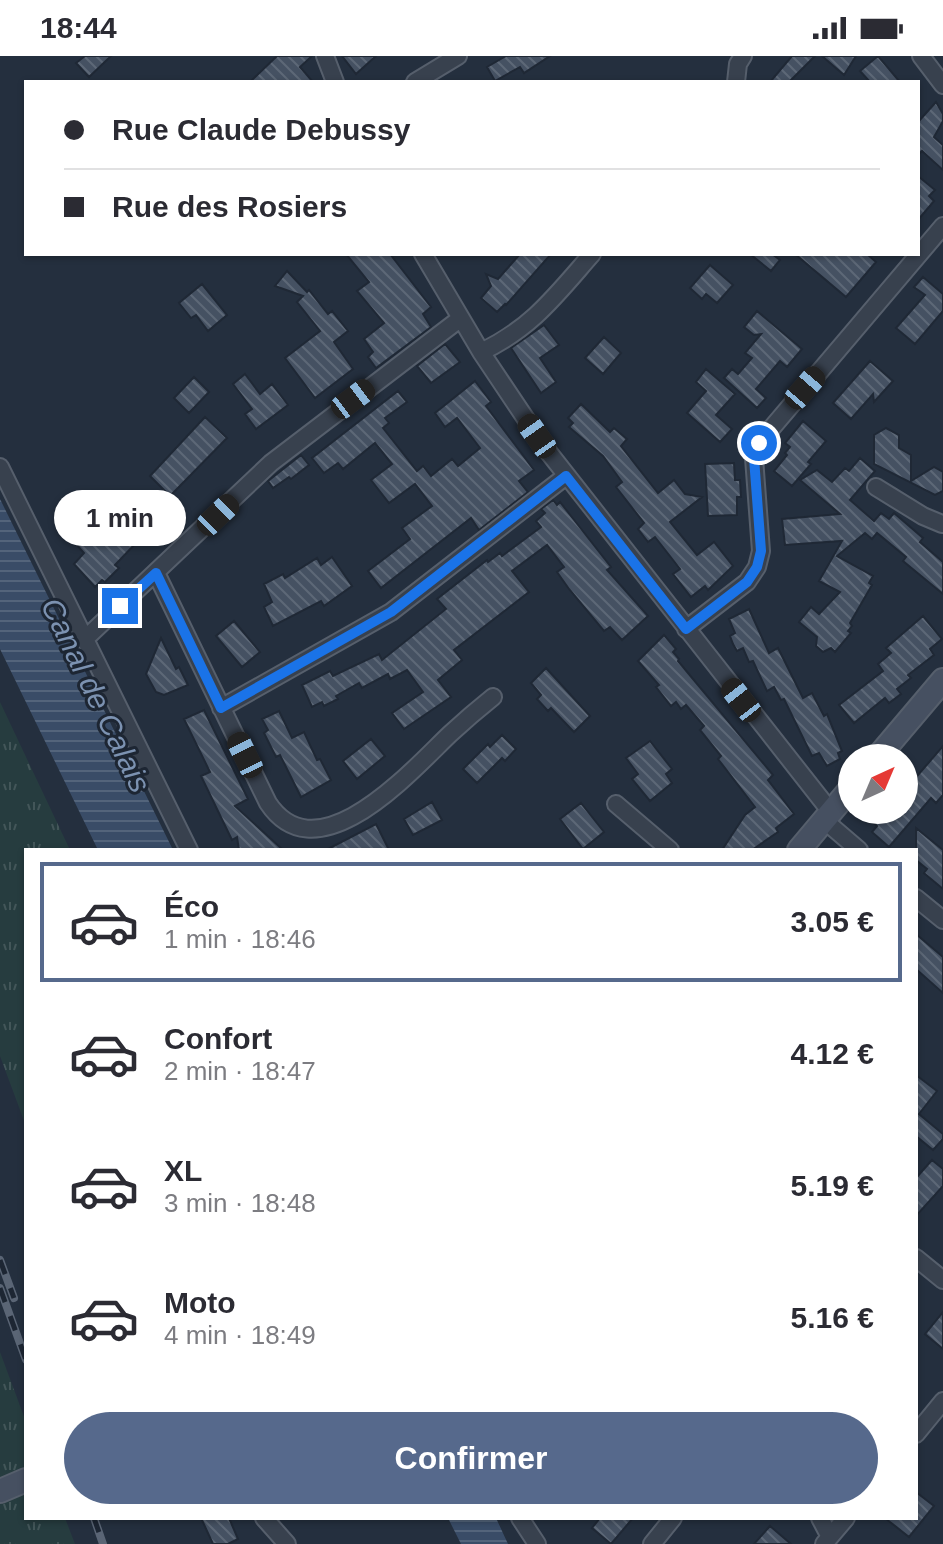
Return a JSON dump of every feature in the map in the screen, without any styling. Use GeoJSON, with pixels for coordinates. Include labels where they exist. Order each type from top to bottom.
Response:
{"type":"FeatureCollection","features":[{"type":"Feature","properties":{"kind":"street"},"geometry":{"type":"LineString","coordinates":[[325,56],[334,80]]}},
{"type":"Feature","properties":{"kind":"street"},"geometry":{"type":"LineString","coordinates":[[418,80],[458,56]]}},
{"type":"Feature","properties":{"kind":"street"},"geometry":{"type":"LineString","coordinates":[[736,80],[738,64],[743,56]]}},
{"type":"Feature","properties":{"kind":"street"},"geometry":{"type":"LineString","coordinates":[[931,60],[943,85]]}},
{"type":"Feature","properties":{"kind":"street"},"geometry":{"type":"LineString","coordinates":[[920,253],[943,226]]}},
{"type":"Feature","properties":{"kind":"street"},"geometry":{"type":"LineString","coordinates":[[424,256],[481,352],[566,476],[828,816],[857,848]]}},
{"type":"Feature","properties":{"kind":"street"},"geometry":{"type":"LineString","coordinates":[[481,352],[508,339],[528,324],[590,256]]}},
{"type":"Feature","properties":{"kind":"street"},"geometry":{"type":"LineString","coordinates":[[686,629],[747,582],[757,567],[761,551],[754,458],[759,443],[918,256]]}},
{"type":"Feature","properties":{"kind":"street"},"geometry":{"type":"LineString","coordinates":[[85,639],[271,463],[461,318]]}},
{"type":"Feature","properties":{"kind":"street"},"geometry":{"type":"LineString","coordinates":[[0,467],[188,848]]}},
{"type":"Feature","properties":{"kind":"street"},"geometry":{"type":"LineString","coordinates":[[221,708],[391,612],[566,476]]}},
{"type":"Feature","properties":{"kind":"street"},"geometry":{"type":"LineString","coordinates":[[876,487],[923,516],[943,523],[943,531]]}},
{"type":"Feature","properties":{"kind":"street"},"geometry":{"type":"LineString","coordinates":[[156,573],[274,811],[290,823],[312,828],[355,816],[380,800],[493,697]]}},
{"type":"Feature","properties":{"kind":"street"},"geometry":{"type":"LineString","coordinates":[[889,744],[943,680]]}},
{"type":"Feature","properties":{"kind":"street"},"geometry":{"type":"LineString","coordinates":[[616,804],[668,848]]}},
{"type":"Feature","properties":{"kind":"street"},"geometry":{"type":"LineString","coordinates":[[801,848],[838,804]]}},
{"type":"Feature","properties":{"kind":"street"},"geometry":{"type":"LineString","coordinates":[[918,900],[943,920]]}},
{"type":"Feature","properties":{"kind":"street"},"geometry":{"type":"LineString","coordinates":[[918,1260],[943,1280]]}},
{"type":"Feature","properties":{"kind":"street"},"geometry":{"type":"LineString","coordinates":[[918,1432],[943,1401]]}},
{"type":"Feature","properties":{"kind":"street"},"geometry":{"type":"LineString","coordinates":[[0,1491],[24,1481]]}},
{"type":"Feature","properties":{"kind":"street"},"geometry":{"type":"LineString","coordinates":[[266,1520],[287,1544]]}},
{"type":"Feature","properties":{"kind":"street"},"geometry":{"type":"LineString","coordinates":[[521,1520],[537,1544]]}},
{"type":"Feature","properties":{"kind":"street"},"geometry":{"type":"LineString","coordinates":[[652,1544],[671,1520]]}},
{"type":"Feature","properties":{"kind":"street"},"geometry":{"type":"LineString","coordinates":[[821,1520],[827,1541]]}},
{"type":"Feature","properties":{"kind":"street"},"geometry":{"type":"LineString","coordinates":[[827,1541],[844,1520]]}},
{"type":"Feature","properties":{"kind":"green space"},"geometry":{"type":"Polygon","coordinates":[[[0,702],[69,848],[24,848],[24,1121],[0,1056],[0,702]]]}},
{"type":"Feature","properties":{"kind":"green space"},"geometry":{"type":"Polygon","coordinates":[[[0,1352],[24,1417],[24,1520],[66,1520],[75,1544],[0,1544],[0,1352]]]}},
{"type":"Feature","properties":{"kind":"water","name":"Canal de Calais"},"geometry":{"type":"Polygon","coordinates":[[[0,499],[172,848],[97,848],[0,649],[0,499]]]}},
{"type":"Feature","properties":{"kind":"water"},"geometry":{"type":"Polygon","coordinates":[[[449,1520],[497,1520],[508,1544],[461,1544],[449,1520]]]}},
{"type":"Feature","properties":{"kind":"building"},"geometry":{"type":"Polygon","coordinates":[[[85,56],[111,56],[89,77],[76,63],[85,56]]]}},
{"type":"Feature","properties":{"kind":"building"},"geometry":{"type":"Polygon","coordinates":[[[277,56],[312,56],[300,67],[311,80],[252,80],[277,56]]]}},
{"type":"Feature","properties":{"kind":"building"},"geometry":{"type":"Polygon","coordinates":[[[342,56],[376,56],[356,74],[342,56]]]}},
{"type":"Feature","properties":{"kind":"building"},"geometry":{"type":"Polygon","coordinates":[[[506,56],[550,56],[524,73],[520,67],[497,80],[487,67],[506,56]]]}},
{"type":"Feature","properties":{"kind":"building"},"geometry":{"type":"Polygon","coordinates":[[[792,56],[815,56],[791,80],[772,80],[792,56]]]}},
{"type":"Feature","properties":{"kind":"building"},"geometry":{"type":"Polygon","coordinates":[[[822,56],[856,56],[844,75],[822,56]]]}},
{"type":"Feature","properties":{"kind":"building"},"geometry":{"type":"Polygon","coordinates":[[[878,56],[898,80],[868,80],[860,71],[878,56]]]}},
{"type":"Feature","properties":{"kind":"building"},"geometry":{"type":"Polygon","coordinates":[[[936,102],[943,114],[943,121],[934,137],[943,145],[943,170],[922,151],[920,153],[920,120],[936,102]]]}},
{"type":"Feature","properties":{"kind":"building"},"geometry":{"type":"Polygon","coordinates":[[[920,178],[935,190],[929,196],[934,201],[920,218],[920,178]]]}},
{"type":"Feature","properties":{"kind":"building"},"geometry":{"type":"Polygon","coordinates":[[[348,256],[392,256],[431,307],[423,314],[431,327],[376,368],[368,357],[373,352],[364,339],[384,323],[357,291],[369,282],[348,256]]]}},
{"type":"Feature","properties":{"kind":"building"},"geometry":{"type":"Polygon","coordinates":[[[518,256],[549,256],[497,312],[481,298],[491,286],[486,274],[498,279],[518,256]]]}},
{"type":"Feature","properties":{"kind":"building"},"geometry":{"type":"Polygon","coordinates":[[[752,256],[775,256],[780,260],[771,271],[752,256]]]}},
{"type":"Feature","properties":{"kind":"building"},"geometry":{"type":"Polygon","coordinates":[[[797,256],[869,256],[876,262],[846,297],[797,256]]]}},
{"type":"Feature","properties":{"kind":"building"},"geometry":{"type":"Polygon","coordinates":[[[710,265],[733,285],[717,303],[706,294],[702,299],[690,288],[710,265]]]}},
{"type":"Feature","properties":{"kind":"building"},"geometry":{"type":"Polygon","coordinates":[[[287,271],[307,292],[309,290],[328,314],[332,311],[348,331],[334,342],[353,369],[315,398],[285,358],[320,331],[297,302],[303,296],[275,286],[287,271]]]}},
{"type":"Feature","properties":{"kind":"building"},"geometry":{"type":"Polygon","coordinates":[[[923,277],[943,294],[943,311],[915,344],[896,328],[925,295],[914,287],[923,277]]]}},
{"type":"Feature","properties":{"kind":"building"},"geometry":{"type":"Polygon","coordinates":[[[202,284],[227,315],[208,331],[196,315],[191,318],[179,303],[202,284]]]}},
{"type":"Feature","properties":{"kind":"building"},"geometry":{"type":"Polygon","coordinates":[[[757,311],[802,349],[787,367],[780,361],[756,389],[766,398],[757,408],[724,378],[732,369],[738,374],[752,358],[745,353],[761,334],[754,335],[744,327],[757,311]]]}},
{"type":"Feature","properties":{"kind":"building"},"geometry":{"type":"Polygon","coordinates":[[[544,325],[559,345],[540,358],[556,382],[541,393],[511,348],[544,325]]]}},
{"type":"Feature","properties":{"kind":"building"},"geometry":{"type":"Polygon","coordinates":[[[604,337],[621,353],[603,374],[585,358],[604,337]]]}},
{"type":"Feature","properties":{"kind":"building"},"geometry":{"type":"Polygon","coordinates":[[[445,344],[460,362],[431,383],[417,366],[445,344]]]}},
{"type":"Feature","properties":{"kind":"building"},"geometry":{"type":"Polygon","coordinates":[[[870,361],[893,381],[874,402],[873,394],[851,419],[833,403],[870,361]]]}},
{"type":"Feature","properties":{"kind":"building"},"geometry":{"type":"Polygon","coordinates":[[[706,369],[735,394],[716,415],[732,429],[720,442],[687,413],[706,391],[696,382],[706,369]]]}},
{"type":"Feature","properties":{"kind":"building"},"geometry":{"type":"Polygon","coordinates":[[[245,374],[260,394],[272,384],[288,405],[256,429],[245,414],[252,409],[233,384],[245,374]]]}},
{"type":"Feature","properties":{"kind":"building"},"geometry":{"type":"Polygon","coordinates":[[[194,377],[209,392],[189,413],[174,398],[194,377]]]}},
{"type":"Feature","properties":{"kind":"building"},"geometry":{"type":"Polygon","coordinates":[[[475,381],[491,402],[486,406],[534,470],[519,481],[528,492],[479,530],[471,518],[381,588],[368,571],[410,539],[402,528],[432,506],[415,484],[389,503],[371,480],[392,464],[375,443],[343,469],[338,463],[324,473],[312,458],[398,391],[407,402],[385,418],[389,423],[383,428],[417,471],[423,466],[431,476],[452,459],[458,466],[480,448],[457,418],[445,427],[435,413],[475,381]]]}},
{"type":"Feature","properties":{"kind":"building"},"geometry":{"type":"Polygon","coordinates":[[[581,404],[610,432],[614,428],[627,439],[621,446],[658,493],[674,480],[685,494],[702,497],[670,522],[697,555],[714,542],[733,566],[708,590],[705,586],[691,597],[673,574],[680,569],[655,537],[648,542],[638,529],[644,523],[616,487],[622,482],[603,456],[569,427],[573,423],[568,418],[581,404]]]}},
{"type":"Feature","properties":{"kind":"building"},"geometry":{"type":"Polygon","coordinates":[[[205,417],[227,438],[170,496],[150,476],[205,417]]]}},
{"type":"Feature","properties":{"kind":"building"},"geometry":{"type":"Polygon","coordinates":[[[803,421],[826,441],[792,486],[774,471],[787,455],[785,453],[790,447],[785,443],[803,421]]]}},
{"type":"Feature","properties":{"kind":"building"},"geometry":{"type":"Polygon","coordinates":[[[886,428],[899,435],[899,448],[911,455],[911,481],[934,467],[943,472],[943,491],[935,495],[874,464],[874,435],[886,428]]]}},
{"type":"Feature","properties":{"kind":"building"},"geometry":{"type":"Polygon","coordinates":[[[301,455],[309,465],[273,488],[268,481],[301,455]]]}},
{"type":"Feature","properties":{"kind":"building"},"geometry":{"type":"Polygon","coordinates":[[[860,458],[875,471],[850,500],[874,521],[881,513],[889,519],[894,513],[923,538],[920,542],[943,562],[943,594],[903,561],[906,557],[877,533],[872,539],[865,533],[837,556],[873,576],[869,583],[872,585],[850,623],[852,626],[848,631],[851,633],[835,652],[831,648],[823,652],[816,646],[817,637],[799,622],[811,607],[819,614],[840,592],[819,581],[842,541],[785,545],[782,519],[840,514],[800,480],[817,470],[832,482],[845,468],[849,471],[860,458]]]}},
{"type":"Feature","properties":{"kind":"building"},"geometry":{"type":"Polygon","coordinates":[[[734,463],[735,480],[740,480],[741,497],[737,497],[737,515],[708,516],[705,464],[734,463]]]}},
{"type":"Feature","properties":{"kind":"building"},"geometry":{"type":"Polygon","coordinates":[[[553,500],[557,505],[560,502],[611,567],[607,570],[648,616],[622,640],[610,627],[604,631],[569,589],[557,572],[564,567],[547,545],[512,571],[529,592],[454,650],[462,660],[438,680],[451,697],[404,729],[392,713],[423,692],[407,670],[390,679],[388,674],[362,688],[359,683],[336,696],[338,699],[324,706],[322,702],[312,707],[302,685],[330,671],[333,676],[379,654],[382,660],[446,609],[437,599],[487,560],[500,553],[502,556],[541,527],[536,521],[545,513],[541,509],[553,500]]]}},
{"type":"Feature","properties":{"kind":"building"},"geometry":{"type":"Polygon","coordinates":[[[146,507],[155,516],[134,539],[137,542],[115,565],[119,568],[95,587],[74,564],[84,553],[75,543],[85,533],[94,543],[115,522],[124,530],[146,507]]]}},
{"type":"Feature","properties":{"kind":"building"},"geometry":{"type":"Polygon","coordinates":[[[332,557],[352,586],[324,606],[321,601],[273,626],[264,607],[272,602],[264,584],[283,574],[285,578],[317,558],[321,565],[332,557]]]}},
{"type":"Feature","properties":{"kind":"building"},"geometry":{"type":"Polygon","coordinates":[[[749,609],[769,653],[778,648],[803,698],[812,693],[824,716],[827,714],[839,744],[838,760],[827,766],[819,753],[812,756],[784,699],[781,700],[774,687],[767,691],[753,661],[749,662],[743,648],[737,651],[730,636],[735,633],[729,619],[749,609]]]}},
{"type":"Feature","properties":{"kind":"building"},"geometry":{"type":"Polygon","coordinates":[[[923,616],[942,639],[930,649],[934,655],[908,675],[911,678],[897,689],[901,694],[889,703],[885,698],[854,723],[839,705],[883,671],[878,664],[891,653],[886,648],[923,616]]]}},
{"type":"Feature","properties":{"kind":"building"},"geometry":{"type":"Polygon","coordinates":[[[234,621],[260,652],[242,667],[216,636],[234,621]]]}},
{"type":"Feature","properties":{"kind":"building"},"geometry":{"type":"Polygon","coordinates":[[[664,635],[676,649],[673,652],[678,661],[773,775],[768,780],[794,814],[776,828],[778,832],[755,848],[723,848],[745,815],[755,807],[718,759],[721,756],[700,730],[704,726],[686,705],[681,709],[676,702],[671,706],[656,687],[659,685],[638,661],[664,635]]]}},
{"type":"Feature","properties":{"kind":"building"},"geometry":{"type":"Polygon","coordinates":[[[161,638],[176,669],[179,667],[188,685],[164,695],[156,692],[146,674],[161,638]]]}},
{"type":"Feature","properties":{"kind":"building"},"geometry":{"type":"Polygon","coordinates":[[[546,668],[590,716],[574,732],[551,708],[548,711],[537,699],[541,695],[531,683],[546,668]]]}},
{"type":"Feature","properties":{"kind":"building"},"geometry":{"type":"Polygon","coordinates":[[[204,710],[248,799],[235,806],[281,848],[239,848],[237,837],[232,840],[201,776],[210,772],[184,719],[204,710]]]}},
{"type":"Feature","properties":{"kind":"building"},"geometry":{"type":"Polygon","coordinates":[[[279,711],[292,738],[304,732],[331,780],[301,797],[280,755],[276,757],[264,733],[268,730],[262,719],[279,711]]]}},
{"type":"Feature","properties":{"kind":"building"},"geometry":{"type":"Polygon","coordinates":[[[502,735],[516,749],[505,761],[502,758],[477,783],[463,769],[488,744],[490,747],[502,735]]]}},
{"type":"Feature","properties":{"kind":"building"},"geometry":{"type":"Polygon","coordinates":[[[371,739],[385,756],[357,779],[343,761],[371,739]]]}},
{"type":"Feature","properties":{"kind":"building"},"geometry":{"type":"Polygon","coordinates":[[[650,741],[672,769],[666,774],[672,783],[650,801],[632,779],[638,774],[626,758],[650,741]]]}},
{"type":"Feature","properties":{"kind":"building"},"geometry":{"type":"Polygon","coordinates":[[[943,746],[943,795],[936,803],[931,798],[918,813],[918,775],[943,746]]]}},
{"type":"Feature","properties":{"kind":"building"},"geometry":{"type":"Polygon","coordinates":[[[432,802],[442,820],[413,835],[404,819],[432,802]]]}},
{"type":"Feature","properties":{"kind":"building"},"geometry":{"type":"Polygon","coordinates":[[[581,803],[604,832],[582,848],[560,819],[581,803]]]}},
{"type":"Feature","properties":{"kind":"building"},"geometry":{"type":"Polygon","coordinates":[[[376,824],[388,848],[330,848],[376,824]]]}},
{"type":"Feature","properties":{"kind":"building"},"geometry":{"type":"Polygon","coordinates":[[[875,824],[909,824],[889,847],[872,832],[877,826],[875,824]]]}},
{"type":"Feature","properties":{"kind":"building"},"geometry":{"type":"Polygon","coordinates":[[[916,828],[943,850],[943,889],[924,873],[927,869],[918,862],[916,828]]]}},
{"type":"Feature","properties":{"kind":"building"},"geometry":{"type":"Polygon","coordinates":[[[918,936],[943,957],[943,993],[918,971],[918,936]]]}},
{"type":"Feature","properties":{"kind":"building"},"geometry":{"type":"Polygon","coordinates":[[[918,1077],[937,1091],[919,1114],[943,1134],[943,1139],[933,1150],[918,1138],[918,1077]]]}},
{"type":"Feature","properties":{"kind":"building"},"geometry":{"type":"Polygon","coordinates":[[[932,1160],[943,1169],[943,1186],[918,1214],[918,1176],[932,1160]]]}},
{"type":"Feature","properties":{"kind":"building"},"geometry":{"type":"Polygon","coordinates":[[[943,1312],[943,1349],[925,1334],[943,1312]]]}},
{"type":"Feature","properties":{"kind":"building"},"geometry":{"type":"Polygon","coordinates":[[[918,1494],[934,1506],[909,1537],[888,1520],[918,1520],[918,1494]]]}},
{"type":"Feature","properties":{"kind":"building"},"geometry":{"type":"Polygon","coordinates":[[[202,1520],[230,1520],[238,1539],[228,1544],[213,1544],[202,1520]]]}},
{"type":"Feature","properties":{"kind":"building"},"geometry":{"type":"Polygon","coordinates":[[[598,1520],[631,1520],[611,1544],[592,1528],[598,1520]]]}},
{"type":"Feature","properties":{"kind":"building"},"geometry":{"type":"Polygon","coordinates":[[[770,1526],[791,1544],[754,1544],[770,1526]]]}},
{"type":"Feature","properties":{"kind":"railway"},"geometry":{"type":"LineString","coordinates":[[0,1260],[14,1298]]}},
{"type":"Feature","properties":{"kind":"railway"},"geometry":{"type":"LineString","coordinates":[[0,1288],[24,1354]]}},
{"type":"Feature","properties":{"kind":"railway"},"geometry":{"type":"LineString","coordinates":[[95,1520],[103,1544]]}},
{"type":"Feature","properties":{"kind":"route"},"geometry":{"type":"LineString","coordinates":[[120,606],[156,573],[221,708],[391,612],[566,476],[686,629],[747,582],[760,560],[754,458],[759,443]]}}]}
